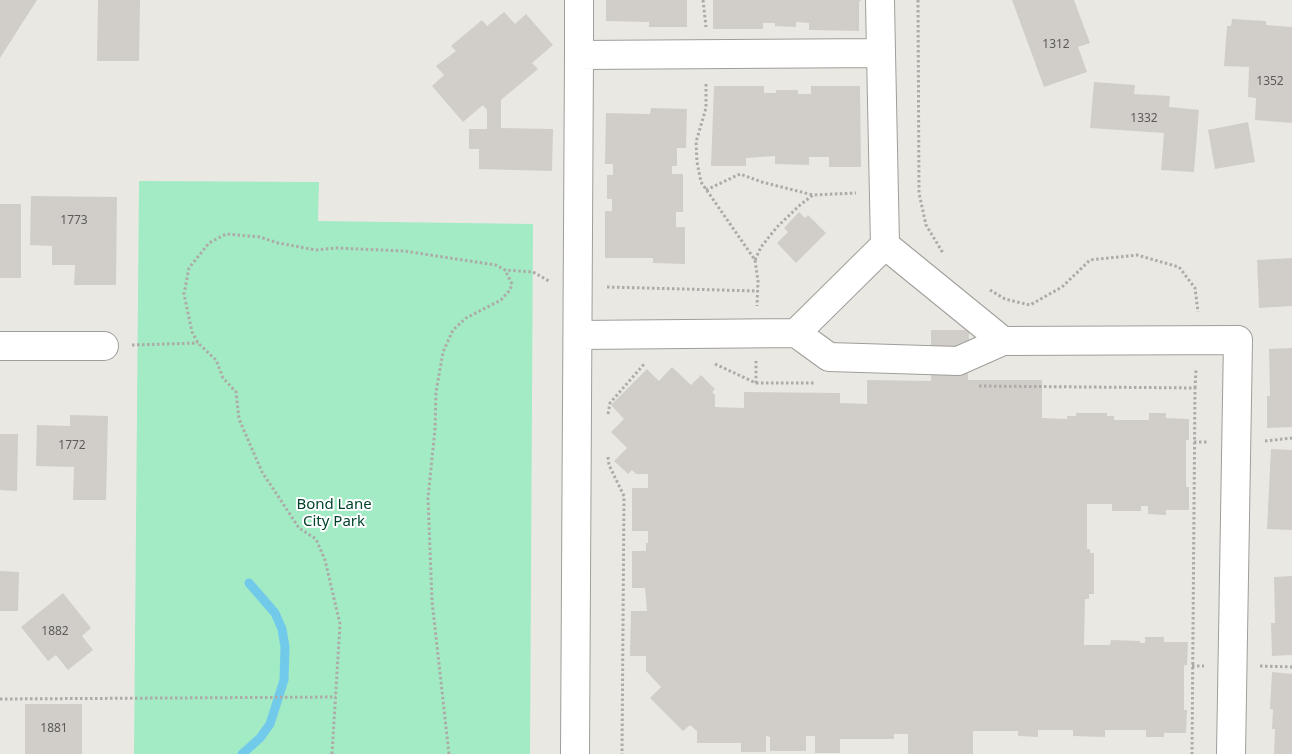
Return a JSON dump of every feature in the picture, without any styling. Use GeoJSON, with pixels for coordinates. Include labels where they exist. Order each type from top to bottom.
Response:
{"type":"FeatureCollection","features":[{"type":"Feature","properties":{"kind":"street"},"geometry":{"type":"LineString","coordinates":[[575,754],[579,0]]}},
{"type":"Feature","properties":{"kind":"street"},"geometry":{"type":"LineString","coordinates":[[796,333],[885,245],[880,0]]}},
{"type":"Feature","properties":{"kind":"street"},"geometry":{"type":"LineString","coordinates":[[579,55],[881,52]]}},
{"type":"Feature","properties":{"kind":"street"},"geometry":{"type":"LineString","coordinates":[[885,245],[1003,341]]}},
{"type":"Feature","properties":{"kind":"street"},"geometry":{"type":"LineString","coordinates":[[578,335],[796,333],[828,357],[958,361],[1003,341],[1238,340],[1231,754]]}},
{"type":"Feature","properties":{"kind":"street"},"geometry":{"type":"LineString","coordinates":[[0,346],[104,346]]}},
{"type":"Feature","properties":{"kind":"path"},"geometry":{"type":"LineString","coordinates":[[703,0],[706,29]]}},
{"type":"Feature","properties":{"kind":"path"},"geometry":{"type":"LineString","coordinates":[[918,0],[919,193],[926,225],[947,259]]}},
{"type":"Feature","properties":{"kind":"path"},"geometry":{"type":"LineString","coordinates":[[707,76],[706,108],[696,142],[698,168],[701,182],[755,260],[758,291],[756,314]]}},
{"type":"Feature","properties":{"kind":"path"},"geometry":{"type":"LineString","coordinates":[[706,190],[740,174],[762,182],[813,195],[859,193]]}},
{"type":"Feature","properties":{"kind":"path"},"geometry":{"type":"LineString","coordinates":[[755,260],[761,247],[777,227],[813,195]]}},
{"type":"Feature","properties":{"kind":"path"},"geometry":{"type":"LineString","coordinates":[[332,754],[340,624],[325,560],[316,539],[299,528],[262,472],[240,419],[236,392],[222,378],[216,360],[198,343],[192,332],[184,294],[189,268],[208,243],[226,234],[260,237],[278,243],[316,250],[336,248],[404,251],[496,265],[505,270],[533,272],[550,281]]}},
{"type":"Feature","properties":{"kind":"path"},"geometry":{"type":"LineString","coordinates":[[982,285],[1005,299],[1030,305],[1062,287],[1090,260],[1137,255],[1179,267],[1195,288],[1198,315]]}},
{"type":"Feature","properties":{"kind":"path"},"geometry":{"type":"LineString","coordinates":[[449,754],[432,602],[428,498],[435,429],[436,392],[442,352],[453,330],[466,318],[501,300],[510,290],[512,284],[505,270]]}},
{"type":"Feature","properties":{"kind":"path"},"geometry":{"type":"LineString","coordinates":[[604,287],[758,291]]}},
{"type":"Feature","properties":{"kind":"path"},"geometry":{"type":"LineString","coordinates":[[104,346],[198,343]]}},
{"type":"Feature","properties":{"kind":"path"},"geometry":{"type":"LineString","coordinates":[[756,356],[756,383]]}},
{"type":"Feature","properties":{"kind":"path"},"geometry":{"type":"LineString","coordinates":[[709,361],[756,383],[825,384]]}},
{"type":"Feature","properties":{"kind":"path"},"geometry":{"type":"LineString","coordinates":[[608,420],[610,403],[647,362]]}},
{"type":"Feature","properties":{"kind":"path"},"geometry":{"type":"LineString","coordinates":[[1192,754],[1196,364]]}},
{"type":"Feature","properties":{"kind":"path"},"geometry":{"type":"LineString","coordinates":[[972,385],[1195,388]]}},
{"type":"Feature","properties":{"kind":"path"},"geometry":{"type":"LineString","coordinates":[[1262,442],[1292,438]]}},
{"type":"Feature","properties":{"kind":"path"},"geometry":{"type":"LineString","coordinates":[[608,456],[609,465],[624,496],[622,754]]}},
{"type":"Feature","properties":{"kind":"path"},"geometry":{"type":"LineString","coordinates":[[1258,666],[1292,667]]}},
{"type":"Feature","properties":{"kind":"path"},"geometry":{"type":"LineString","coordinates":[[0,700],[336,697]]}},
{"type":"Feature","properties":{"kind":"green space","name":"Bond Lane City Park"},"geometry":{"type":"Polygon","coordinates":[[[139,181],[319,182],[318,221],[533,224],[530,754],[134,754],[139,181]]]}},
{"type":"Feature","properties":{"kind":"building"},"geometry":{"type":"Polygon","coordinates":[[[0,0],[37,0],[0,58],[0,0]]]}},
{"type":"Feature","properties":{"kind":"building"},"geometry":{"type":"Polygon","coordinates":[[[98,0],[140,0],[139,61],[97,61],[98,0]]]}},
{"type":"Feature","properties":{"kind":"building"},"geometry":{"type":"Polygon","coordinates":[[[606,0],[687,0],[687,27],[649,27],[649,22],[606,21],[606,0]]]}},
{"type":"Feature","properties":{"kind":"building"},"geometry":{"type":"Polygon","coordinates":[[[713,0],[861,0],[859,2],[859,31],[809,30],[809,23],[796,22],[796,27],[775,26],[775,23],[763,23],[763,29],[713,29],[713,0]]]}},
{"type":"Feature","properties":{"kind":"building"},"geometry":{"type":"Polygon","coordinates":[[[1012,0],[1074,0],[1090,43],[1078,47],[1087,72],[1044,87],[1012,0]]]}},
{"type":"Feature","properties":{"kind":"building"},"geometry":{"type":"Polygon","coordinates":[[[504,12],[515,24],[526,14],[553,45],[532,63],[538,69],[501,100],[501,128],[553,129],[552,171],[479,169],[479,149],[469,149],[469,129],[487,129],[487,110],[483,105],[463,122],[432,86],[444,75],[436,66],[456,51],[451,46],[482,20],[487,26],[504,12]]]}},
{"type":"Feature","properties":{"kind":"building"},"geometry":{"type":"Polygon","coordinates":[[[1232,19],[1266,21],[1266,25],[1292,27],[1292,123],[1255,120],[1256,98],[1248,97],[1249,67],[1224,66],[1227,26],[1231,26],[1232,19]]]}},
{"type":"Feature","properties":{"kind":"building"},"geometry":{"type":"Polygon","coordinates":[[[1094,82],[1135,85],[1134,94],[1170,96],[1169,107],[1199,110],[1194,172],[1161,170],[1164,133],[1090,128],[1094,82]]]}},
{"type":"Feature","properties":{"kind":"building"},"geometry":{"type":"Polygon","coordinates":[[[714,86],[764,86],[764,93],[776,93],[776,90],[798,90],[798,94],[811,94],[811,86],[860,86],[861,167],[829,167],[829,157],[809,157],[809,165],[775,164],[775,156],[746,158],[746,166],[711,166],[714,86]]]}},
{"type":"Feature","properties":{"kind":"building"},"geometry":{"type":"Polygon","coordinates":[[[651,108],[687,109],[686,148],[677,148],[677,166],[672,166],[672,174],[683,174],[683,212],[676,212],[676,227],[685,227],[685,264],[653,263],[653,258],[605,258],[605,211],[612,211],[612,199],[607,199],[607,175],[613,175],[613,164],[605,164],[606,113],[650,114],[651,108]]]}},
{"type":"Feature","properties":{"kind":"building"},"geometry":{"type":"Polygon","coordinates":[[[1248,122],[1255,162],[1215,169],[1208,130],[1248,122]]]}},
{"type":"Feature","properties":{"kind":"building"},"geometry":{"type":"Polygon","coordinates":[[[31,196],[117,197],[116,285],[74,285],[75,265],[52,265],[52,246],[30,245],[31,196]]]}},
{"type":"Feature","properties":{"kind":"building"},"geometry":{"type":"Polygon","coordinates":[[[0,204],[21,204],[21,278],[0,278],[0,204]]]}},
{"type":"Feature","properties":{"kind":"building"},"geometry":{"type":"Polygon","coordinates":[[[799,212],[805,218],[808,215],[826,233],[796,263],[777,243],[788,232],[784,228],[799,212]]]}},
{"type":"Feature","properties":{"kind":"building"},"geometry":{"type":"Polygon","coordinates":[[[1292,258],[1292,306],[1259,308],[1257,260],[1292,258]]]}},
{"type":"Feature","properties":{"kind":"building"},"geometry":{"type":"Polygon","coordinates":[[[931,330],[969,330],[968,380],[1042,380],[1042,418],[1067,419],[1067,416],[1076,416],[1076,413],[1107,413],[1107,416],[1114,416],[1114,420],[1149,420],[1149,413],[1166,413],[1166,418],[1189,419],[1189,440],[1186,440],[1186,487],[1189,487],[1189,510],[1166,510],[1166,515],[1148,514],[1148,506],[1141,506],[1141,511],[1112,511],[1112,504],[1087,504],[1087,549],[1090,549],[1090,553],[1094,553],[1094,594],[1089,594],[1089,599],[1085,599],[1084,645],[1110,645],[1111,640],[1140,641],[1140,643],[1145,643],[1145,637],[1164,637],[1164,642],[1188,642],[1187,665],[1184,665],[1184,710],[1187,710],[1186,733],[1164,733],[1164,737],[1146,737],[1146,730],[1105,730],[1105,737],[1073,736],[1073,730],[1038,730],[1038,737],[1018,736],[1018,731],[973,731],[973,754],[908,754],[908,734],[894,734],[894,739],[840,739],[840,753],[815,753],[815,736],[806,736],[806,751],[770,751],[770,737],[766,736],[766,752],[741,752],[741,743],[697,743],[697,731],[690,725],[683,731],[650,698],[661,687],[646,671],[646,656],[630,656],[631,611],[647,611],[645,588],[632,588],[632,551],[646,551],[646,543],[648,543],[648,531],[632,531],[632,488],[648,488],[648,474],[636,474],[632,470],[628,474],[614,461],[627,448],[611,432],[624,419],[611,405],[647,369],[659,381],[672,367],[691,385],[701,375],[715,389],[712,392],[715,395],[715,407],[744,408],[744,392],[840,393],[840,403],[867,404],[867,380],[931,381],[931,330]]]}},
{"type":"Feature","properties":{"kind":"building"},"geometry":{"type":"Polygon","coordinates":[[[1292,348],[1292,427],[1267,428],[1267,396],[1270,396],[1269,349],[1292,348]]]}},
{"type":"Feature","properties":{"kind":"building"},"geometry":{"type":"Polygon","coordinates":[[[70,415],[108,416],[106,500],[73,500],[74,467],[36,466],[37,425],[70,426],[70,415]]]}},
{"type":"Feature","properties":{"kind":"building"},"geometry":{"type":"Polygon","coordinates":[[[0,434],[18,434],[17,491],[0,490],[0,434]]]}},
{"type":"Feature","properties":{"kind":"building"},"geometry":{"type":"Polygon","coordinates":[[[1271,449],[1292,450],[1292,530],[1267,529],[1271,449]]]}},
{"type":"Feature","properties":{"kind":"building"},"geometry":{"type":"Polygon","coordinates":[[[0,571],[19,572],[18,611],[0,611],[0,571]]]}},
{"type":"Feature","properties":{"kind":"building"},"geometry":{"type":"Polygon","coordinates":[[[1292,576],[1292,655],[1272,656],[1271,623],[1275,623],[1274,577],[1292,576]]]}},
{"type":"Feature","properties":{"kind":"building"},"geometry":{"type":"Polygon","coordinates":[[[63,593],[91,628],[82,636],[93,650],[68,670],[56,655],[48,661],[21,627],[63,593]]]}},
{"type":"Feature","properties":{"kind":"building"},"geometry":{"type":"Polygon","coordinates":[[[1272,672],[1292,674],[1292,754],[1274,754],[1275,729],[1272,729],[1273,709],[1270,709],[1272,672]]]}},
{"type":"Feature","properties":{"kind":"building"},"geometry":{"type":"Polygon","coordinates":[[[25,704],[82,704],[82,754],[25,754],[25,704]]]}},
{"type":"Feature","properties":{"kind":"waterway"},"geometry":{"type":"LineString","coordinates":[[242,754],[260,738],[270,724],[284,680],[285,647],[282,629],[275,613],[249,583]]}}]}
